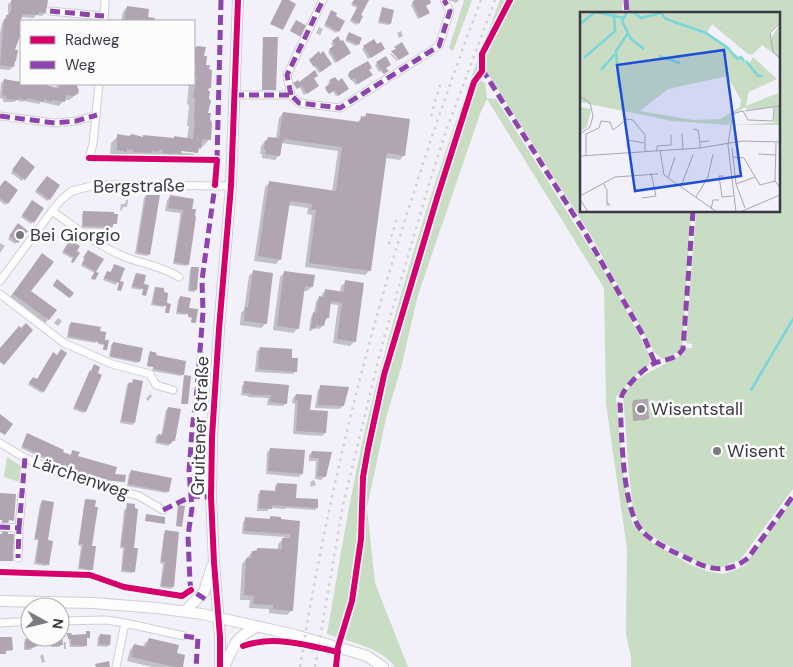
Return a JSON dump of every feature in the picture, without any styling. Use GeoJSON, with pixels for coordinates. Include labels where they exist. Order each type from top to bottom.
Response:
{"type":"FeatureCollection","features":[{"type":"Feature","properties":{"kind":"main road","name":"Gruitener Straße"},"geometry":{"type":"LineString","coordinates":[[220,667],[214,562],[212,437],[231,186],[238,0]]}},
{"type":"Feature","properties":{"kind":"main road"},"geometry":{"type":"LineString","coordinates":[[185,611],[204,592],[214,562]]}},
{"type":"Feature","properties":{"kind":"main road"},"geometry":{"type":"LineString","coordinates":[[0,601],[92,603],[185,611],[354,652],[367,656],[383,667]]}},
{"type":"Feature","properties":{"kind":"main road"},"geometry":{"type":"LineString","coordinates":[[224,667],[236,640],[256,627]]}},
{"type":"Feature","properties":{"kind":"street"},"geometry":{"type":"LineString","coordinates":[[50,11],[104,19],[105,0]]}},
{"type":"Feature","properties":{"kind":"street"},"geometry":{"type":"LineString","coordinates":[[323,0],[287,75],[291,95],[299,103],[340,108],[439,46],[450,11],[444,0]]}},
{"type":"Feature","properties":{"kind":"street"},"geometry":{"type":"LineString","coordinates":[[89,158],[97,115],[99,85]]}},
{"type":"Feature","properties":{"kind":"street"},"geometry":{"type":"LineString","coordinates":[[234,95],[291,95]]}},
{"type":"Feature","properties":{"kind":"street"},"geometry":{"type":"LineString","coordinates":[[0,116],[55,123],[76,121],[97,115]]}},
{"type":"Feature","properties":{"kind":"street","name":"Bergstraße"},"geometry":{"type":"LineString","coordinates":[[0,281],[52,211],[72,191],[95,185],[231,186]]}},
{"type":"Feature","properties":{"kind":"street"},"geometry":{"type":"LineString","coordinates":[[52,211],[90,238],[125,257],[168,270],[179,277]]}},
{"type":"Feature","properties":{"kind":"street"},"geometry":{"type":"LineString","coordinates":[[0,294],[64,343],[112,364],[150,374],[156,384],[173,390]]}},
{"type":"Feature","properties":{"kind":"street","name":"Lärchenweg"},"geometry":{"type":"LineString","coordinates":[[0,443],[25,458],[70,477],[139,496],[163,510]]}},
{"type":"Feature","properties":{"kind":"street"},"geometry":{"type":"LineString","coordinates":[[18,558],[22,495]]}},
{"type":"Feature","properties":{"kind":"street"},"geometry":{"type":"LineString","coordinates":[[0,527],[19,528]]}},
{"type":"Feature","properties":{"kind":"street"},"geometry":{"type":"LineString","coordinates":[[70,620],[106,620],[184,636]]}},
{"type":"Feature","properties":{"kind":"street"},"geometry":{"type":"LineString","coordinates":[[0,623],[20,622]]}},
{"type":"Feature","properties":{"kind":"street"},"geometry":{"type":"LineString","coordinates":[[116,667],[125,623]]}},
{"type":"Feature","properties":{"kind":"green space"},"geometry":{"type":"Polygon","coordinates":[[[464,0],[472,0],[453,51],[449,48],[464,0]]]}},
{"type":"Feature","properties":{"kind":"green space"},"geometry":{"type":"Polygon","coordinates":[[[500,0],[623,0],[623,12],[580,12],[580,212],[691,212],[682,347],[673,355],[662,359],[654,352],[590,234],[485,69],[479,79],[485,83],[487,98],[496,99],[613,285],[648,352],[649,365],[638,373],[616,397],[623,472],[633,524],[651,542],[691,565],[723,574],[744,566],[793,499],[793,667],[631,667],[626,634],[627,549],[606,404],[604,288],[487,99],[480,114],[418,295],[401,368],[386,418],[367,508],[375,583],[408,667],[395,667],[389,660],[373,650],[327,634],[360,452],[394,318],[426,211],[480,52],[500,0]]]}},
{"type":"Feature","properties":{"kind":"green space"},"geometry":{"type":"Polygon","coordinates":[[[628,0],[793,0],[793,489],[740,560],[722,567],[714,567],[696,561],[655,538],[639,524],[633,508],[623,394],[635,380],[683,354],[685,348],[692,348],[692,344],[686,343],[696,212],[780,212],[780,12],[627,12],[628,0]]]}},
{"type":"Feature","properties":{"kind":"green space"},"geometry":{"type":"Polygon","coordinates":[[[7,457],[21,466],[19,482],[4,477],[7,457]]]}},
{"type":"Feature","properties":{"kind":"building"},"geometry":{"type":"Polygon","coordinates":[[[11,0],[48,0],[46,13],[39,12],[38,15],[23,14],[19,25],[20,36],[15,50],[18,50],[14,67],[0,65],[4,19],[6,19],[6,15],[9,15],[11,0]]]}},
{"type":"Feature","properties":{"kind":"building"},"geometry":{"type":"Polygon","coordinates":[[[282,0],[289,0],[296,4],[283,30],[270,24],[282,0]]]}},
{"type":"Feature","properties":{"kind":"building"},"geometry":{"type":"Polygon","coordinates":[[[354,0],[369,0],[361,15],[363,16],[359,24],[351,19],[358,6],[352,3],[354,0]]]}},
{"type":"Feature","properties":{"kind":"building"},"geometry":{"type":"Polygon","coordinates":[[[416,0],[430,0],[431,3],[426,6],[430,13],[420,18],[412,2],[416,0]]]}},
{"type":"Feature","properties":{"kind":"building"},"geometry":{"type":"Polygon","coordinates":[[[127,6],[149,9],[148,17],[155,18],[155,20],[124,20],[127,6]]]}},
{"type":"Feature","properties":{"kind":"building"},"geometry":{"type":"Polygon","coordinates":[[[382,7],[394,10],[391,24],[379,21],[382,7]]]}},
{"type":"Feature","properties":{"kind":"building"},"geometry":{"type":"Polygon","coordinates":[[[331,10],[337,13],[336,16],[345,21],[339,32],[325,24],[331,10]]]}},
{"type":"Feature","properties":{"kind":"building"},"geometry":{"type":"Polygon","coordinates":[[[296,20],[307,26],[301,37],[290,31],[296,20]]]}},
{"type":"Feature","properties":{"kind":"building"},"geometry":{"type":"Polygon","coordinates":[[[349,32],[362,38],[359,45],[346,39],[349,32]]]}},
{"type":"Feature","properties":{"kind":"building"},"geometry":{"type":"Polygon","coordinates":[[[338,36],[341,41],[343,40],[351,53],[337,62],[329,49],[335,45],[332,41],[338,36]]]}},
{"type":"Feature","properties":{"kind":"building"},"geometry":{"type":"Polygon","coordinates":[[[263,37],[278,37],[276,90],[262,90],[263,37]]]}},
{"type":"Feature","properties":{"kind":"building"},"geometry":{"type":"Polygon","coordinates":[[[374,39],[377,44],[381,42],[385,49],[371,58],[363,46],[374,39]]]}},
{"type":"Feature","properties":{"kind":"building"},"geometry":{"type":"Polygon","coordinates":[[[402,42],[409,54],[399,60],[391,51],[396,49],[394,47],[402,42]]]}},
{"type":"Feature","properties":{"kind":"building"},"geometry":{"type":"Polygon","coordinates":[[[197,46],[206,47],[204,56],[207,56],[206,65],[210,65],[209,69],[212,70],[211,88],[208,91],[210,91],[209,98],[211,101],[208,113],[211,113],[211,140],[204,139],[202,141],[201,149],[199,148],[198,153],[181,151],[181,154],[174,154],[162,153],[163,150],[159,150],[159,152],[152,151],[152,153],[133,152],[133,150],[127,149],[127,152],[117,150],[117,134],[129,136],[132,134],[143,137],[143,135],[174,138],[174,136],[193,139],[195,98],[193,98],[197,76],[195,76],[195,48],[197,46]]]}},
{"type":"Feature","properties":{"kind":"building"},"geometry":{"type":"Polygon","coordinates":[[[319,51],[320,54],[323,51],[332,64],[321,72],[309,60],[319,51]]]}},
{"type":"Feature","properties":{"kind":"building"},"geometry":{"type":"Polygon","coordinates":[[[386,56],[391,65],[386,68],[389,71],[384,74],[376,62],[386,56]]]}},
{"type":"Feature","properties":{"kind":"building"},"geometry":{"type":"Polygon","coordinates":[[[368,61],[372,68],[369,70],[373,75],[358,84],[355,78],[351,80],[348,75],[350,71],[368,61]]]}},
{"type":"Feature","properties":{"kind":"building"},"geometry":{"type":"Polygon","coordinates":[[[315,70],[318,76],[314,78],[319,86],[307,94],[302,86],[297,89],[293,83],[298,80],[299,82],[315,70]]]}},
{"type":"Feature","properties":{"kind":"building"},"geometry":{"type":"Polygon","coordinates":[[[335,77],[338,81],[342,78],[349,89],[338,96],[335,90],[329,94],[325,87],[331,83],[329,80],[335,77]]]}},
{"type":"Feature","properties":{"kind":"building"},"geometry":{"type":"Polygon","coordinates":[[[4,79],[20,82],[20,85],[46,85],[58,88],[60,85],[76,85],[79,90],[75,96],[66,95],[65,102],[52,100],[51,102],[44,99],[44,102],[27,98],[26,100],[21,99],[19,97],[19,100],[6,99],[6,96],[2,95],[4,79]]]}},
{"type":"Feature","properties":{"kind":"building"},"geometry":{"type":"Polygon","coordinates":[[[283,112],[360,122],[361,116],[366,117],[366,113],[410,119],[405,156],[387,153],[371,271],[309,263],[316,210],[311,210],[312,204],[290,201],[281,260],[258,256],[269,181],[336,191],[342,147],[283,139],[280,156],[265,154],[265,140],[267,141],[268,137],[279,138],[283,112]]]}},
{"type":"Feature","properties":{"kind":"building"},"geometry":{"type":"Polygon","coordinates":[[[22,156],[35,167],[25,180],[12,170],[22,156]]]}},
{"type":"Feature","properties":{"kind":"building"},"geometry":{"type":"Polygon","coordinates":[[[47,176],[60,185],[50,200],[36,190],[47,176]]]}},
{"type":"Feature","properties":{"kind":"building"},"geometry":{"type":"Polygon","coordinates":[[[5,180],[18,190],[8,204],[0,198],[0,186],[5,180]]]}},
{"type":"Feature","properties":{"kind":"building"},"geometry":{"type":"Polygon","coordinates":[[[146,195],[160,195],[150,255],[137,252],[146,195]]]}},
{"type":"Feature","properties":{"kind":"building"},"geometry":{"type":"Polygon","coordinates":[[[170,195],[194,199],[192,209],[196,209],[196,217],[189,265],[174,262],[183,210],[168,208],[170,195]]]}},
{"type":"Feature","properties":{"kind":"building"},"geometry":{"type":"Polygon","coordinates":[[[32,200],[44,208],[34,223],[22,215],[32,200]]]}},
{"type":"Feature","properties":{"kind":"building"},"geometry":{"type":"Polygon","coordinates":[[[83,211],[114,212],[114,214],[118,214],[117,224],[113,224],[113,227],[83,226],[83,211]]]}},
{"type":"Feature","properties":{"kind":"building"},"geometry":{"type":"Polygon","coordinates":[[[18,223],[28,231],[18,243],[9,236],[18,223]]]}},
{"type":"Feature","properties":{"kind":"building"},"geometry":{"type":"Polygon","coordinates":[[[70,240],[80,246],[77,251],[80,253],[73,263],[71,262],[73,257],[63,251],[70,240]]]}},
{"type":"Feature","properties":{"kind":"building"},"geometry":{"type":"Polygon","coordinates":[[[88,250],[104,259],[96,272],[99,273],[95,280],[91,278],[95,271],[82,264],[88,250]]]}},
{"type":"Feature","properties":{"kind":"building"},"geometry":{"type":"Polygon","coordinates":[[[42,253],[54,262],[31,291],[57,310],[49,320],[13,294],[42,253]]]}},
{"type":"Feature","properties":{"kind":"building"},"geometry":{"type":"Polygon","coordinates":[[[114,264],[125,268],[120,281],[124,282],[121,291],[117,290],[119,283],[104,278],[107,271],[111,272],[114,264]]]}},
{"type":"Feature","properties":{"kind":"building"},"geometry":{"type":"Polygon","coordinates":[[[191,267],[199,267],[197,290],[190,290],[191,267]]]}},
{"type":"Feature","properties":{"kind":"building"},"geometry":{"type":"Polygon","coordinates":[[[253,270],[273,273],[267,324],[244,321],[245,307],[248,308],[253,270]]]}},
{"type":"Feature","properties":{"kind":"building"},"geometry":{"type":"Polygon","coordinates":[[[284,271],[315,275],[313,287],[305,286],[299,329],[277,326],[284,271]]]}},
{"type":"Feature","properties":{"kind":"building"},"geometry":{"type":"Polygon","coordinates":[[[136,273],[146,275],[144,284],[149,285],[146,296],[142,295],[143,289],[132,286],[136,273]]]}},
{"type":"Feature","properties":{"kind":"building"},"geometry":{"type":"Polygon","coordinates":[[[57,279],[74,293],[70,298],[53,285],[57,279]]]}},
{"type":"Feature","properties":{"kind":"building"},"geometry":{"type":"Polygon","coordinates":[[[345,280],[364,283],[356,342],[337,339],[342,303],[331,301],[329,318],[326,318],[324,326],[316,325],[315,329],[311,328],[313,312],[316,313],[319,296],[324,297],[325,289],[344,292],[345,280]]]}},
{"type":"Feature","properties":{"kind":"building"},"geometry":{"type":"Polygon","coordinates":[[[155,287],[164,288],[164,292],[168,293],[167,303],[171,304],[169,313],[165,313],[166,306],[153,304],[155,287]]]}},
{"type":"Feature","properties":{"kind":"building"},"geometry":{"type":"Polygon","coordinates":[[[180,296],[191,298],[189,308],[198,309],[196,323],[191,322],[192,317],[188,317],[188,314],[177,312],[180,296]]]}},
{"type":"Feature","properties":{"kind":"building"},"geometry":{"type":"Polygon","coordinates":[[[71,322],[101,327],[100,331],[106,332],[105,340],[109,340],[107,350],[103,350],[104,344],[68,336],[71,322]]]}},
{"type":"Feature","properties":{"kind":"building"},"geometry":{"type":"Polygon","coordinates":[[[26,323],[33,330],[4,365],[0,362],[0,348],[19,326],[21,328],[26,323]]]}},
{"type":"Feature","properties":{"kind":"building"},"geometry":{"type":"Polygon","coordinates":[[[113,342],[143,348],[140,362],[110,356],[113,342]]]}},
{"type":"Feature","properties":{"kind":"building"},"geometry":{"type":"Polygon","coordinates":[[[260,347],[292,349],[292,358],[298,358],[297,372],[258,369],[260,347]]]}},
{"type":"Feature","properties":{"kind":"building"},"geometry":{"type":"Polygon","coordinates":[[[61,349],[67,353],[44,392],[29,383],[33,377],[37,379],[53,352],[57,355],[61,349]]]}},
{"type":"Feature","properties":{"kind":"building"},"geometry":{"type":"Polygon","coordinates":[[[150,351],[157,353],[156,355],[186,361],[184,375],[147,366],[150,351]]]}},
{"type":"Feature","properties":{"kind":"building"},"geometry":{"type":"Polygon","coordinates":[[[94,364],[100,367],[98,373],[102,375],[86,412],[74,407],[94,364]]]}},
{"type":"Feature","properties":{"kind":"building"},"geometry":{"type":"Polygon","coordinates":[[[184,375],[191,376],[188,404],[181,404],[184,375]]]}},
{"type":"Feature","properties":{"kind":"building"},"geometry":{"type":"Polygon","coordinates":[[[133,379],[143,381],[135,423],[121,421],[129,382],[132,383],[133,379]]]}},
{"type":"Feature","properties":{"kind":"building"},"geometry":{"type":"Polygon","coordinates":[[[244,381],[289,385],[287,404],[270,402],[271,395],[243,393],[244,381]]]}},
{"type":"Feature","properties":{"kind":"building"},"geometry":{"type":"Polygon","coordinates":[[[320,385],[349,387],[344,406],[318,405],[320,385]]]}},
{"type":"Feature","properties":{"kind":"building"},"geometry":{"type":"Polygon","coordinates":[[[296,394],[312,395],[310,410],[328,411],[326,433],[296,431],[298,401],[295,400],[296,394]]]}},
{"type":"Feature","properties":{"kind":"building","name":"Wisentstall"},"geometry":{"type":"Polygon","coordinates":[[[648,399],[649,419],[634,420],[633,400],[648,399]]]}},
{"type":"Feature","properties":{"kind":"building"},"geometry":{"type":"Polygon","coordinates":[[[168,407],[181,409],[175,441],[172,441],[171,444],[157,442],[158,434],[163,435],[168,407]]]}},
{"type":"Feature","properties":{"kind":"building"},"geometry":{"type":"Polygon","coordinates":[[[0,414],[13,424],[5,435],[0,432],[0,414]]]}},
{"type":"Feature","properties":{"kind":"building"},"geometry":{"type":"Polygon","coordinates":[[[27,433],[64,450],[63,452],[71,455],[72,450],[80,452],[78,456],[117,467],[115,474],[126,475],[125,482],[113,481],[67,468],[22,446],[27,433]]]}},
{"type":"Feature","properties":{"kind":"building"},"geometry":{"type":"Polygon","coordinates":[[[270,448],[305,450],[303,474],[268,471],[270,448]]]}},
{"type":"Feature","properties":{"kind":"building"},"geometry":{"type":"Polygon","coordinates":[[[312,451],[332,452],[326,477],[317,476],[319,458],[311,458],[312,451]]]}},
{"type":"Feature","properties":{"kind":"building"},"geometry":{"type":"Polygon","coordinates":[[[131,470],[172,478],[169,492],[128,484],[131,470]]]}},
{"type":"Feature","properties":{"kind":"building"},"geometry":{"type":"Polygon","coordinates":[[[277,483],[297,484],[296,498],[318,499],[318,508],[272,505],[272,509],[259,508],[260,490],[276,491],[277,483]]]}},
{"type":"Feature","properties":{"kind":"building"},"geometry":{"type":"Polygon","coordinates":[[[0,493],[16,494],[14,521],[9,520],[8,524],[2,523],[2,520],[0,520],[0,493]]]}},
{"type":"Feature","properties":{"kind":"building"},"geometry":{"type":"Polygon","coordinates":[[[85,499],[96,500],[95,507],[98,507],[92,546],[96,546],[93,570],[79,568],[83,544],[79,544],[85,499]]]}},
{"type":"Feature","properties":{"kind":"building"},"geometry":{"type":"Polygon","coordinates":[[[42,500],[54,502],[48,540],[53,541],[49,565],[36,562],[39,539],[35,538],[42,500]]]}},
{"type":"Feature","properties":{"kind":"building"},"geometry":{"type":"Polygon","coordinates":[[[127,503],[135,504],[135,508],[138,509],[134,548],[138,548],[135,572],[122,570],[125,547],[121,546],[127,503]]]}},
{"type":"Feature","properties":{"kind":"building"},"geometry":{"type":"Polygon","coordinates":[[[178,505],[185,506],[182,527],[176,526],[178,505]]]}},
{"type":"Feature","properties":{"kind":"building"},"geometry":{"type":"Polygon","coordinates":[[[146,514],[165,517],[165,524],[145,521],[146,514]]]}},
{"type":"Feature","properties":{"kind":"building"},"geometry":{"type":"Polygon","coordinates":[[[270,516],[300,521],[293,611],[273,609],[273,605],[253,604],[254,596],[244,595],[246,558],[251,558],[252,551],[257,551],[257,548],[282,549],[282,538],[290,538],[290,534],[244,531],[245,517],[270,519],[270,516]]]}},
{"type":"Feature","properties":{"kind":"building"},"geometry":{"type":"Polygon","coordinates":[[[2,530],[8,531],[8,534],[14,534],[13,561],[0,561],[0,534],[2,534],[2,530]]]}},
{"type":"Feature","properties":{"kind":"building"},"geometry":{"type":"Polygon","coordinates":[[[165,530],[179,532],[174,587],[161,586],[165,562],[161,561],[165,530]]]}},
{"type":"Feature","properties":{"kind":"building"},"geometry":{"type":"Polygon","coordinates":[[[86,631],[90,631],[90,638],[87,638],[87,646],[71,645],[70,633],[72,635],[86,634],[86,631]]]}},
{"type":"Feature","properties":{"kind":"building"},"geometry":{"type":"Polygon","coordinates":[[[100,634],[111,635],[110,645],[99,644],[100,634]]]}},
{"type":"Feature","properties":{"kind":"building"},"geometry":{"type":"Polygon","coordinates":[[[0,637],[12,637],[13,650],[6,651],[6,654],[0,654],[0,637]]]}},
{"type":"Feature","properties":{"kind":"building"},"geometry":{"type":"Polygon","coordinates":[[[149,638],[179,645],[177,653],[185,655],[183,667],[131,657],[134,644],[146,647],[149,638]]]}},
{"type":"Feature","properties":{"kind":"building"},"geometry":{"type":"Polygon","coordinates":[[[109,661],[110,667],[96,667],[95,664],[109,661]]]}},
{"type":"Feature","properties":{"kind":"waterway"},"geometry":{"type":"LineString","coordinates":[[751,390],[793,319]]}},
{"type":"Feature","properties":{"kind":"railway"},"geometry":{"type":"LineString","coordinates":[[300,667],[332,497],[373,329],[423,163],[481,0]]}},
{"type":"Feature","properties":{"kind":"railway"},"geometry":{"type":"LineString","coordinates":[[315,667],[343,505],[383,341],[446,131],[495,0]]}},
{"type":"Feature","properties":{"kind":"railway"},"geometry":{"type":"LineString","coordinates":[[431,116],[441,82]]}},
{"type":"Feature","properties":{"kind":"railway"},"geometry":{"type":"LineString","coordinates":[[389,244],[397,218]]}},
{"type":"Feature","properties":{"kind":"marked path"},"geometry":{"type":"LineString","coordinates":[[217,160],[221,0]]}},
{"type":"Feature","properties":{"kind":"marked path"},"geometry":{"type":"LineString","coordinates":[[291,95],[287,75],[323,0]]}},
{"type":"Feature","properties":{"kind":"marked path"},"geometry":{"type":"LineString","coordinates":[[234,95],[291,95],[299,103],[340,108],[439,46],[450,11],[444,0]]}},
{"type":"Feature","properties":{"kind":"marked path"},"geometry":{"type":"LineString","coordinates":[[626,0],[627,12]]}},
{"type":"Feature","properties":{"kind":"marked path"},"geometry":{"type":"LineString","coordinates":[[50,11],[104,16]]}},
{"type":"Feature","properties":{"kind":"marked path"},"geometry":{"type":"LineString","coordinates":[[482,69],[584,231],[644,337],[655,363]]}},
{"type":"Feature","properties":{"kind":"marked path"},"geometry":{"type":"LineString","coordinates":[[0,116],[55,123],[76,121],[97,115]]}},
{"type":"Feature","properties":{"kind":"marked path"},"geometry":{"type":"LineString","coordinates":[[205,599],[191,590],[188,536],[192,508],[189,471],[203,312],[202,280],[215,185]]}},
{"type":"Feature","properties":{"kind":"marked path"},"geometry":{"type":"LineString","coordinates":[[693,212],[683,349],[674,357],[651,365],[633,380],[621,397],[624,471],[630,507],[635,521],[642,531],[658,544],[698,564],[720,569],[734,566],[748,558],[793,496]]}},
{"type":"Feature","properties":{"kind":"marked path"},"geometry":{"type":"LineString","coordinates":[[19,528],[25,458]]}},
{"type":"Feature","properties":{"kind":"marked path"},"geometry":{"type":"LineString","coordinates":[[163,510],[192,496],[211,497]]}},
{"type":"Feature","properties":{"kind":"marked path"},"geometry":{"type":"LineString","coordinates":[[0,527],[19,528],[18,558]]}},
{"type":"Feature","properties":{"kind":"marked path"},"geometry":{"type":"LineString","coordinates":[[184,636],[198,638],[196,667]]}},
{"type":"Feature","properties":{"kind":"cycle path"},"geometry":{"type":"LineString","coordinates":[[220,667],[220,637],[211,497],[212,437],[231,186],[238,0]]}},
{"type":"Feature","properties":{"kind":"cycle path"},"geometry":{"type":"LineString","coordinates":[[336,667],[338,647],[352,601],[361,539],[363,477],[384,375],[474,82],[482,71],[482,54],[510,0]]}},
{"type":"Feature","properties":{"kind":"cycle path"},"geometry":{"type":"LineString","coordinates":[[89,158],[217,160],[215,185]]}},
{"type":"Feature","properties":{"kind":"cycle path"},"geometry":{"type":"LineString","coordinates":[[0,572],[90,575],[124,587],[182,596],[191,590]]}},
{"type":"Feature","properties":{"kind":"cycle path"},"geometry":{"type":"LineString","coordinates":[[243,646],[267,641],[279,641],[338,652]]}},
{"type":"Feature","properties":{"kind":"place","name":"Bei Giorgio"},"geometry":{"type":"Point","coordinates":[20,235]}},
{"type":"Feature","properties":{"kind":"place","name":"Wisentstall"},"geometry":{"type":"Point","coordinates":[641,409]}},
{"type":"Feature","properties":{"kind":"place","name":"Wisent"},"geometry":{"type":"Point","coordinates":[717,451]}}]}
